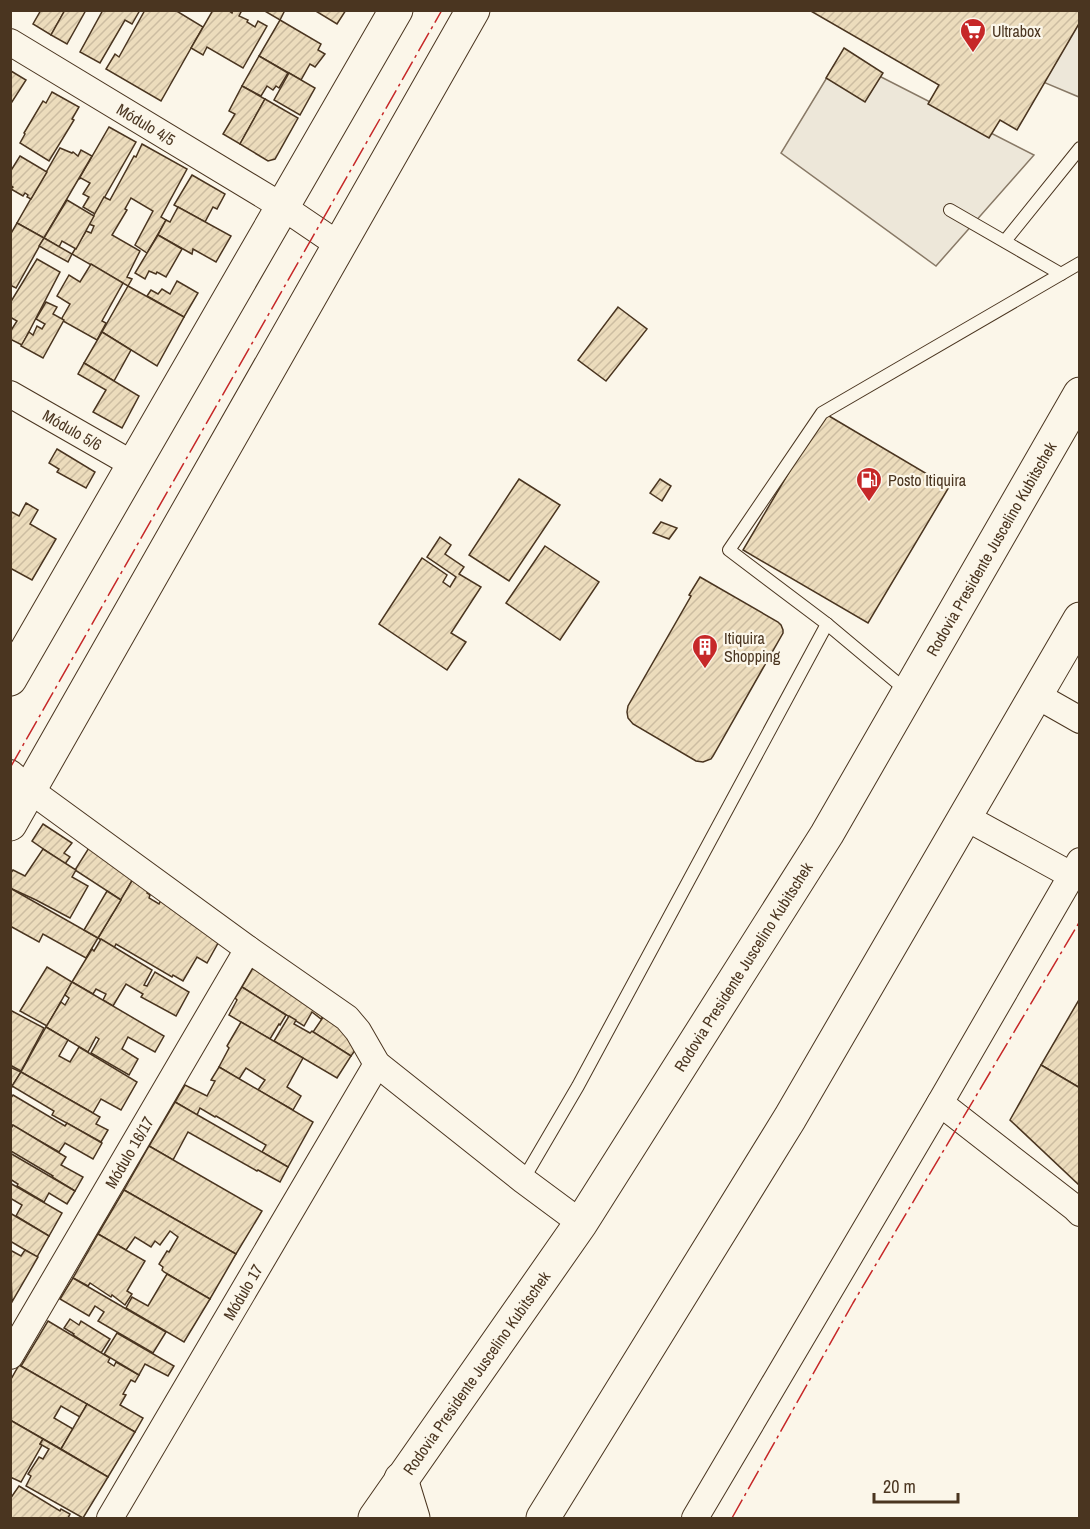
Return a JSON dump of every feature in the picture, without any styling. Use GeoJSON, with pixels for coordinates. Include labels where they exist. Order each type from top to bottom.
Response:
{"type":"FeatureCollection","features":[{"type":"Feature","properties":{"kind":"main road"},"geometry":{"type":"LineString","coordinates":[[10,679],[396,10]]}},
{"type":"Feature","properties":{"kind":"main road"},"geometry":{"type":"LineString","coordinates":[[10,824],[20,781],[339,245],[472,10]]}},
{"type":"Feature","properties":{"kind":"main road","name":"Rodovia Presidente Juscelino Kubitschek"},"geometry":{"type":"LineString","coordinates":[[375,1518],[582,1222],[827,834],[1080,394]]}},
{"type":"Feature","properties":{"kind":"main road"},"geometry":{"type":"LineString","coordinates":[[543,1518],[790,1118],[1080,619]]}},
{"type":"Feature","properties":{"kind":"main road"},"geometry":{"type":"LineString","coordinates":[[401,1479],[413,1518]]}},
{"type":"Feature","properties":{"kind":"street","name":"Módulo 4/5"},"geometry":{"type":"LineString","coordinates":[[10,42],[283,207],[339,245]]}},
{"type":"Feature","properties":{"kind":"street","name":"Módulo 5/6"},"geometry":{"type":"LineString","coordinates":[[10,394],[134,465]]}},
{"type":"Feature","properties":{"kind":"street"},"geometry":{"type":"LineString","coordinates":[[1036,695],[1080,720]]}},
{"type":"Feature","properties":{"kind":"street"},"geometry":{"type":"LineString","coordinates":[[20,781],[248,949],[347,1018],[377,1064],[523,1180],[582,1222]]}},
{"type":"Feature","properties":{"kind":"street"},"geometry":{"type":"LineString","coordinates":[[695,1518],[1076,868],[965,817]]}},
{"type":"Feature","properties":{"kind":"street","name":"Módulo 16/17"},"geometry":{"type":"LineString","coordinates":[[10,1356],[248,949]]}},
{"type":"Feature","properties":{"kind":"street","name":"Módulo 17"},"geometry":{"type":"LineString","coordinates":[[110,1518],[377,1064]]}},
{"type":"Feature","properties":{"kind":"street"},"geometry":{"type":"LineString","coordinates":[[940,1103],[1078,1207]]}},
{"type":"Feature","properties":{"kind":"lane"},"geometry":{"type":"LineString","coordinates":[[1005,241],[1080,148]]}},
{"type":"Feature","properties":{"kind":"lane"},"geometry":{"type":"LineString","coordinates":[[950,210],[1061,274]]}},
{"type":"Feature","properties":{"kind":"lane"},"geometry":{"type":"LineString","coordinates":[[908,693],[827,624],[729,550],[822,413],[1080,263]]}},
{"type":"Feature","properties":{"kind":"lane"},"geometry":{"type":"LineString","coordinates":[[523,1180],[578,1086],[827,624]]}},
{"type":"Feature","properties":{"kind":"shaded area"},"geometry":{"type":"Polygon","coordinates":[[[1079,20],[1079,97],[1043,82],[1079,20]]]}},
{"type":"Feature","properties":{"kind":"shaded area"},"geometry":{"type":"Polygon","coordinates":[[[840,56],[1034,155],[936,266],[781,153],[840,56]]]}},
{"type":"Feature","properties":{"kind":"building"},"geometry":{"type":"Polygon","coordinates":[[[41,10],[65,10],[51,35],[33,24],[41,10]]]}},
{"type":"Feature","properties":{"kind":"building"},"geometry":{"type":"Polygon","coordinates":[[[65,10],[86,10],[67,44],[51,35],[65,10]]]}},
{"type":"Feature","properties":{"kind":"building"},"geometry":{"type":"Polygon","coordinates":[[[103,10],[140,10],[132,24],[125,20],[100,63],[80,52],[103,10]]]}},
{"type":"Feature","properties":{"kind":"building"},"geometry":{"type":"Polygon","coordinates":[[[145,10],[175,10],[203,27],[161,101],[106,69],[115,54],[119,57],[145,10]]]}},
{"type":"Feature","properties":{"kind":"building"},"geometry":{"type":"Polygon","coordinates":[[[213,10],[228,10],[232,13],[233,10],[242,10],[239,16],[248,20],[247,22],[255,27],[258,21],[267,26],[243,68],[207,47],[203,55],[191,48],[213,10]]]}},
{"type":"Feature","properties":{"kind":"building"},"geometry":{"type":"Polygon","coordinates":[[[263,10],[285,10],[280,20],[263,10]]]}},
{"type":"Feature","properties":{"kind":"building"},"geometry":{"type":"Polygon","coordinates":[[[314,10],[346,10],[337,24],[314,10]]]}},
{"type":"Feature","properties":{"kind":"building","name":"Ultrabox"},"geometry":{"type":"Polygon","coordinates":[[[809,10],[1080,10],[1080,22],[1017,130],[1000,120],[989,138],[928,104],[939,85],[809,10]]]}},
{"type":"Feature","properties":{"kind":"building"},"geometry":{"type":"Polygon","coordinates":[[[280,20],[321,44],[318,50],[325,54],[315,67],[310,64],[301,80],[259,56],[280,20]]]}},
{"type":"Feature","properties":{"kind":"building"},"geometry":{"type":"Polygon","coordinates":[[[844,48],[883,73],[865,102],[826,78],[844,48]]]}},
{"type":"Feature","properties":{"kind":"building"},"geometry":{"type":"Polygon","coordinates":[[[259,56],[288,73],[279,88],[276,86],[273,90],[267,86],[261,96],[242,86],[259,56]]]}},
{"type":"Feature","properties":{"kind":"building"},"geometry":{"type":"Polygon","coordinates":[[[11,71],[26,80],[10,105],[10,73],[11,71]]]}},
{"type":"Feature","properties":{"kind":"building"},"geometry":{"type":"Polygon","coordinates":[[[289,73],[315,88],[300,115],[274,100],[289,73]]]}},
{"type":"Feature","properties":{"kind":"building"},"geometry":{"type":"Polygon","coordinates":[[[242,86],[265,99],[240,144],[223,134],[235,114],[229,111],[242,86]]]}},
{"type":"Feature","properties":{"kind":"building"},"geometry":{"type":"Polygon","coordinates":[[[52,92],[79,107],[72,119],[74,120],[49,161],[20,143],[43,101],[46,103],[52,92]]]}},
{"type":"Feature","properties":{"kind":"building"},"geometry":{"type":"Polygon","coordinates":[[[265,99],[298,118],[275,159],[268,161],[240,144],[265,99]]]}},
{"type":"Feature","properties":{"kind":"building"},"geometry":{"type":"Polygon","coordinates":[[[109,127],[136,142],[95,214],[83,207],[89,197],[83,194],[90,183],[79,179],[109,127]]]}},
{"type":"Feature","properties":{"kind":"building"},"geometry":{"type":"Polygon","coordinates":[[[142,144],[187,169],[161,217],[166,220],[147,253],[135,245],[153,211],[131,198],[125,209],[127,210],[112,235],[140,251],[127,277],[132,279],[128,286],[72,254],[86,231],[91,233],[94,226],[89,224],[104,197],[110,200],[142,144]]]}},
{"type":"Feature","properties":{"kind":"building"},"geometry":{"type":"Polygon","coordinates":[[[60,148],[78,156],[81,150],[92,156],[44,238],[17,223],[60,148]]]}},
{"type":"Feature","properties":{"kind":"building"},"geometry":{"type":"Polygon","coordinates":[[[20,156],[47,172],[31,199],[25,193],[23,196],[11,189],[13,187],[10,185],[10,172],[20,156]]]}},
{"type":"Feature","properties":{"kind":"building"},"geometry":{"type":"Polygon","coordinates":[[[192,175],[225,194],[217,209],[213,207],[205,222],[174,205],[192,175]]]}},
{"type":"Feature","properties":{"kind":"building"},"geometry":{"type":"Polygon","coordinates":[[[67,200],[94,216],[76,249],[62,241],[59,247],[44,238],[67,200]]]}},
{"type":"Feature","properties":{"kind":"building"},"geometry":{"type":"Polygon","coordinates":[[[178,207],[231,236],[216,262],[193,249],[192,254],[158,235],[166,220],[170,222],[178,207]]]}},
{"type":"Feature","properties":{"kind":"building"},"geometry":{"type":"Polygon","coordinates":[[[17,223],[44,238],[16,288],[10,285],[10,235],[17,223]]]}},
{"type":"Feature","properties":{"kind":"building"},"geometry":{"type":"Polygon","coordinates":[[[158,235],[182,249],[166,277],[149,271],[145,279],[135,273],[158,235]]]}},
{"type":"Feature","properties":{"kind":"building"},"geometry":{"type":"Polygon","coordinates":[[[44,238],[72,254],[68,262],[39,246],[44,238]]]}},
{"type":"Feature","properties":{"kind":"building"},"geometry":{"type":"Polygon","coordinates":[[[37,259],[60,272],[22,345],[10,339],[10,332],[17,321],[10,317],[10,303],[37,259]]]}},
{"type":"Feature","properties":{"kind":"building"},"geometry":{"type":"Polygon","coordinates":[[[91,264],[123,283],[102,321],[106,323],[97,340],[63,321],[62,318],[70,304],[57,296],[69,275],[80,282],[91,264]]]}},
{"type":"Feature","properties":{"kind":"building"},"geometry":{"type":"Polygon","coordinates":[[[177,281],[198,293],[184,317],[147,296],[151,290],[158,294],[162,289],[170,294],[177,281]]]}},
{"type":"Feature","properties":{"kind":"building"},"geometry":{"type":"Polygon","coordinates":[[[128,286],[184,317],[157,366],[102,332],[128,286]]]}},
{"type":"Feature","properties":{"kind":"building"},"geometry":{"type":"Polygon","coordinates":[[[46,302],[57,307],[53,314],[64,320],[43,358],[21,346],[29,332],[33,335],[37,326],[42,329],[45,324],[36,319],[46,302]]]}},
{"type":"Feature","properties":{"kind":"building"},"geometry":{"type":"Polygon","coordinates":[[[618,307],[647,329],[606,381],[578,360],[618,307]]]}},
{"type":"Feature","properties":{"kind":"building"},"geometry":{"type":"Polygon","coordinates":[[[102,332],[131,350],[114,381],[84,363],[102,332]]]}},
{"type":"Feature","properties":{"kind":"building"},"geometry":{"type":"Polygon","coordinates":[[[84,363],[139,396],[122,428],[93,412],[106,390],[78,374],[84,363]]]}},
{"type":"Feature","properties":{"kind":"building"},"geometry":{"type":"Polygon","coordinates":[[[824,413],[949,487],[868,623],[743,550],[824,413]]]}},
{"type":"Feature","properties":{"kind":"building"},"geometry":{"type":"Polygon","coordinates":[[[57,449],[95,472],[86,488],[57,472],[59,469],[49,463],[57,449]]]}},
{"type":"Feature","properties":{"kind":"building"},"geometry":{"type":"Polygon","coordinates":[[[519,479],[560,505],[509,581],[469,555],[519,479]]]}},
{"type":"Feature","properties":{"kind":"building"},"geometry":{"type":"Polygon","coordinates":[[[660,479],[671,486],[662,501],[650,493],[660,479]]]}},
{"type":"Feature","properties":{"kind":"building"},"geometry":{"type":"Polygon","coordinates":[[[26,503],[38,510],[30,524],[56,539],[32,580],[10,568],[10,511],[19,516],[26,503]]]}},
{"type":"Feature","properties":{"kind":"building"},"geometry":{"type":"Polygon","coordinates":[[[661,522],[677,528],[669,539],[653,533],[661,522]]]}},
{"type":"Feature","properties":{"kind":"building"},"geometry":{"type":"Polygon","coordinates":[[[440,537],[451,545],[445,554],[464,567],[459,574],[481,587],[451,633],[466,642],[447,670],[379,624],[422,558],[447,575],[443,582],[450,587],[456,577],[427,557],[440,537]]]}},
{"type":"Feature","properties":{"kind":"building"},"geometry":{"type":"Polygon","coordinates":[[[545,546],[599,582],[560,640],[506,603],[545,546]]]}},
{"type":"Feature","properties":{"kind":"building","name":"Itiquira Shopping"},"geometry":{"type":"Polygon","coordinates":[[[700,577],[778,622],[783,630],[713,756],[703,762],[696,761],[633,724],[627,712],[628,706],[700,577]]]}},
{"type":"Feature","properties":{"kind":"building"},"geometry":{"type":"Polygon","coordinates":[[[43,824],[72,843],[64,853],[70,857],[65,864],[32,841],[43,824]]]}},
{"type":"Feature","properties":{"kind":"building"},"geometry":{"type":"Polygon","coordinates":[[[92,843],[135,875],[121,900],[75,870],[92,843]]]}},
{"type":"Feature","properties":{"kind":"building"},"geometry":{"type":"Polygon","coordinates":[[[43,849],[76,870],[72,877],[88,886],[70,918],[10,888],[10,874],[13,870],[25,876],[43,849]]]}},
{"type":"Feature","properties":{"kind":"building"},"geometry":{"type":"Polygon","coordinates":[[[136,874],[151,885],[147,893],[150,895],[149,898],[159,904],[161,900],[222,936],[207,963],[197,957],[183,981],[173,975],[172,977],[116,944],[114,948],[98,938],[136,874]]]}},
{"type":"Feature","properties":{"kind":"building"},"geometry":{"type":"Polygon","coordinates":[[[10,888],[98,938],[86,958],[43,934],[39,942],[10,926],[10,888]]]}},
{"type":"Feature","properties":{"kind":"building"},"geometry":{"type":"Polygon","coordinates":[[[107,891],[121,900],[98,938],[84,930],[107,891]]]}},
{"type":"Feature","properties":{"kind":"building"},"geometry":{"type":"Polygon","coordinates":[[[101,939],[152,970],[144,985],[147,986],[155,972],[189,992],[176,1016],[141,997],[143,994],[126,984],[113,1006],[103,1000],[106,994],[96,989],[93,994],[72,982],[92,949],[94,951],[101,939]]]}},
{"type":"Feature","properties":{"kind":"building"},"geometry":{"type":"Polygon","coordinates":[[[257,961],[327,1011],[321,1019],[312,1012],[304,1026],[242,987],[257,961]]]}},
{"type":"Feature","properties":{"kind":"building"},"geometry":{"type":"Polygon","coordinates":[[[47,967],[72,982],[47,1026],[20,1011],[47,967]]]}},
{"type":"Feature","properties":{"kind":"building"},"geometry":{"type":"Polygon","coordinates":[[[72,982],[164,1036],[155,1052],[128,1037],[122,1049],[138,1059],[129,1075],[91,1053],[99,1039],[96,1037],[88,1052],[46,1027],[61,1002],[65,1005],[69,998],[65,995],[72,982]]]}},
{"type":"Feature","properties":{"kind":"building"},"geometry":{"type":"Polygon","coordinates":[[[242,987],[286,1015],[270,1039],[229,1015],[242,987]]]}},
{"type":"Feature","properties":{"kind":"building"},"geometry":{"type":"Polygon","coordinates":[[[1080,998],[1080,1088],[1041,1065],[1080,998]]]}},
{"type":"Feature","properties":{"kind":"building"},"geometry":{"type":"Polygon","coordinates":[[[10,1010],[44,1028],[21,1071],[10,1065],[10,1010]]]}},
{"type":"Feature","properties":{"kind":"building"},"geometry":{"type":"Polygon","coordinates":[[[328,1010],[356,1049],[351,1056],[313,1032],[328,1010]]]}},
{"type":"Feature","properties":{"kind":"building"},"geometry":{"type":"Polygon","coordinates":[[[289,1016],[296,1020],[294,1024],[310,1033],[312,1031],[351,1056],[337,1078],[274,1041],[289,1016]]]}},
{"type":"Feature","properties":{"kind":"building"},"geometry":{"type":"Polygon","coordinates":[[[241,1022],[303,1058],[287,1087],[301,1096],[293,1110],[258,1090],[265,1080],[246,1068],[239,1079],[219,1067],[229,1048],[227,1046],[241,1022]]]}},
{"type":"Feature","properties":{"kind":"building"},"geometry":{"type":"Polygon","coordinates":[[[46,1027],[68,1040],[59,1056],[70,1062],[79,1047],[137,1082],[121,1110],[101,1099],[93,1113],[21,1072],[46,1027]]]}},
{"type":"Feature","properties":{"kind":"building"},"geometry":{"type":"Polygon","coordinates":[[[1041,1065],[1080,1088],[1080,1181],[1078,1184],[1010,1120],[1041,1065]]]}},
{"type":"Feature","properties":{"kind":"building"},"geometry":{"type":"Polygon","coordinates":[[[10,1067],[21,1072],[10,1090],[10,1067]]]}},
{"type":"Feature","properties":{"kind":"building"},"geometry":{"type":"Polygon","coordinates":[[[219,1067],[313,1122],[288,1167],[262,1152],[266,1145],[216,1116],[200,1108],[197,1115],[175,1102],[185,1085],[207,1096],[215,1081],[211,1080],[219,1067]]]}},
{"type":"Feature","properties":{"kind":"building"},"geometry":{"type":"Polygon","coordinates":[[[21,1072],[100,1117],[96,1124],[108,1130],[101,1142],[52,1115],[54,1111],[12,1086],[21,1072]]]}},
{"type":"Feature","properties":{"kind":"building"},"geometry":{"type":"Polygon","coordinates":[[[13,1095],[65,1126],[67,1123],[102,1143],[93,1159],[65,1143],[59,1152],[10,1124],[10,1099],[13,1095]]]}},
{"type":"Feature","properties":{"kind":"building"},"geometry":{"type":"Polygon","coordinates":[[[175,1102],[288,1167],[280,1182],[188,1132],[173,1160],[149,1146],[175,1102]]]}},
{"type":"Feature","properties":{"kind":"building"},"geometry":{"type":"Polygon","coordinates":[[[13,1125],[66,1157],[61,1165],[83,1177],[75,1191],[11,1151],[10,1153],[10,1130],[13,1125]]]}},
{"type":"Feature","properties":{"kind":"building"},"geometry":{"type":"Polygon","coordinates":[[[149,1146],[262,1211],[236,1254],[124,1190],[149,1146]]]}},
{"type":"Feature","properties":{"kind":"building"},"geometry":{"type":"Polygon","coordinates":[[[10,1153],[75,1191],[67,1204],[49,1193],[44,1202],[17,1186],[18,1184],[10,1179],[10,1153]]]}},
{"type":"Feature","properties":{"kind":"building"},"geometry":{"type":"Polygon","coordinates":[[[10,1183],[62,1213],[49,1236],[16,1216],[22,1205],[10,1198],[10,1183]]]}},
{"type":"Feature","properties":{"kind":"building"},"geometry":{"type":"Polygon","coordinates":[[[124,1190],[236,1254],[210,1299],[162,1270],[163,1267],[159,1264],[178,1237],[170,1231],[160,1245],[155,1241],[151,1247],[135,1237],[126,1250],[98,1234],[124,1190]]]}},
{"type":"Feature","properties":{"kind":"building"},"geometry":{"type":"Polygon","coordinates":[[[10,1213],[49,1236],[37,1257],[10,1241],[10,1213]]]}},
{"type":"Feature","properties":{"kind":"building"},"geometry":{"type":"Polygon","coordinates":[[[98,1234],[145,1261],[127,1291],[132,1294],[125,1305],[90,1283],[88,1286],[73,1278],[98,1234]]]}},
{"type":"Feature","properties":{"kind":"building"},"geometry":{"type":"Polygon","coordinates":[[[10,1250],[21,1256],[25,1250],[38,1257],[12,1302],[10,1250]]]}},
{"type":"Feature","properties":{"kind":"building"},"geometry":{"type":"Polygon","coordinates":[[[167,1274],[210,1299],[184,1342],[126,1308],[132,1297],[148,1306],[167,1274]]]}},
{"type":"Feature","properties":{"kind":"building"},"geometry":{"type":"Polygon","coordinates":[[[73,1278],[166,1332],[153,1353],[98,1321],[104,1312],[95,1306],[89,1316],[60,1299],[73,1278]]]}},
{"type":"Feature","properties":{"kind":"building"},"geometry":{"type":"Polygon","coordinates":[[[70,1319],[79,1325],[81,1321],[110,1339],[101,1353],[64,1328],[70,1319]]]}},
{"type":"Feature","properties":{"kind":"building"},"geometry":{"type":"Polygon","coordinates":[[[48,1321],[110,1358],[108,1362],[114,1366],[116,1362],[139,1375],[135,1382],[131,1380],[120,1405],[143,1418],[135,1432],[21,1366],[48,1321]]]}},
{"type":"Feature","properties":{"kind":"building"},"geometry":{"type":"Polygon","coordinates":[[[117,1333],[174,1366],[168,1376],[145,1364],[139,1375],[104,1354],[117,1333]]]}},
{"type":"Feature","properties":{"kind":"building"},"geometry":{"type":"Polygon","coordinates":[[[19,1365],[87,1404],[80,1417],[61,1406],[54,1418],[73,1429],[61,1449],[10,1420],[10,1381],[19,1365]]]}},
{"type":"Feature","properties":{"kind":"building"},"geometry":{"type":"Polygon","coordinates":[[[87,1404],[135,1432],[108,1477],[61,1449],[87,1404]]]}},
{"type":"Feature","properties":{"kind":"building"},"geometry":{"type":"Polygon","coordinates":[[[10,1420],[43,1439],[40,1444],[42,1445],[21,1482],[10,1477],[10,1420]]]}},
{"type":"Feature","properties":{"kind":"building"},"geometry":{"type":"Polygon","coordinates":[[[43,1439],[108,1477],[83,1518],[26,1486],[31,1476],[28,1474],[39,1457],[43,1459],[49,1449],[40,1444],[43,1439]]]}},
{"type":"Feature","properties":{"kind":"building"},"geometry":{"type":"Polygon","coordinates":[[[19,1486],[60,1511],[61,1509],[70,1514],[68,1518],[10,1518],[10,1499],[19,1486]]]}},
{"type":"Feature","properties":{"kind":"power"},"geometry":{"type":"LineString","coordinates":[[10,768],[442,10]]}},
{"type":"Feature","properties":{"kind":"power"},"geometry":{"type":"LineString","coordinates":[[732,1518],[853,1303],[1080,921]]}},
{"type":"Feature","properties":{"kind":"place","name":"Ultrabox"},"geometry":{"type":"Point","coordinates":[973,54]}},
{"type":"Feature","properties":{"kind":"place","name":"Posto Itiquira"},"geometry":{"type":"Point","coordinates":[869,503]}},
{"type":"Feature","properties":{"kind":"place","name":"Itiquira Shopping"},"geometry":{"type":"Point","coordinates":[705,670]}}]}
